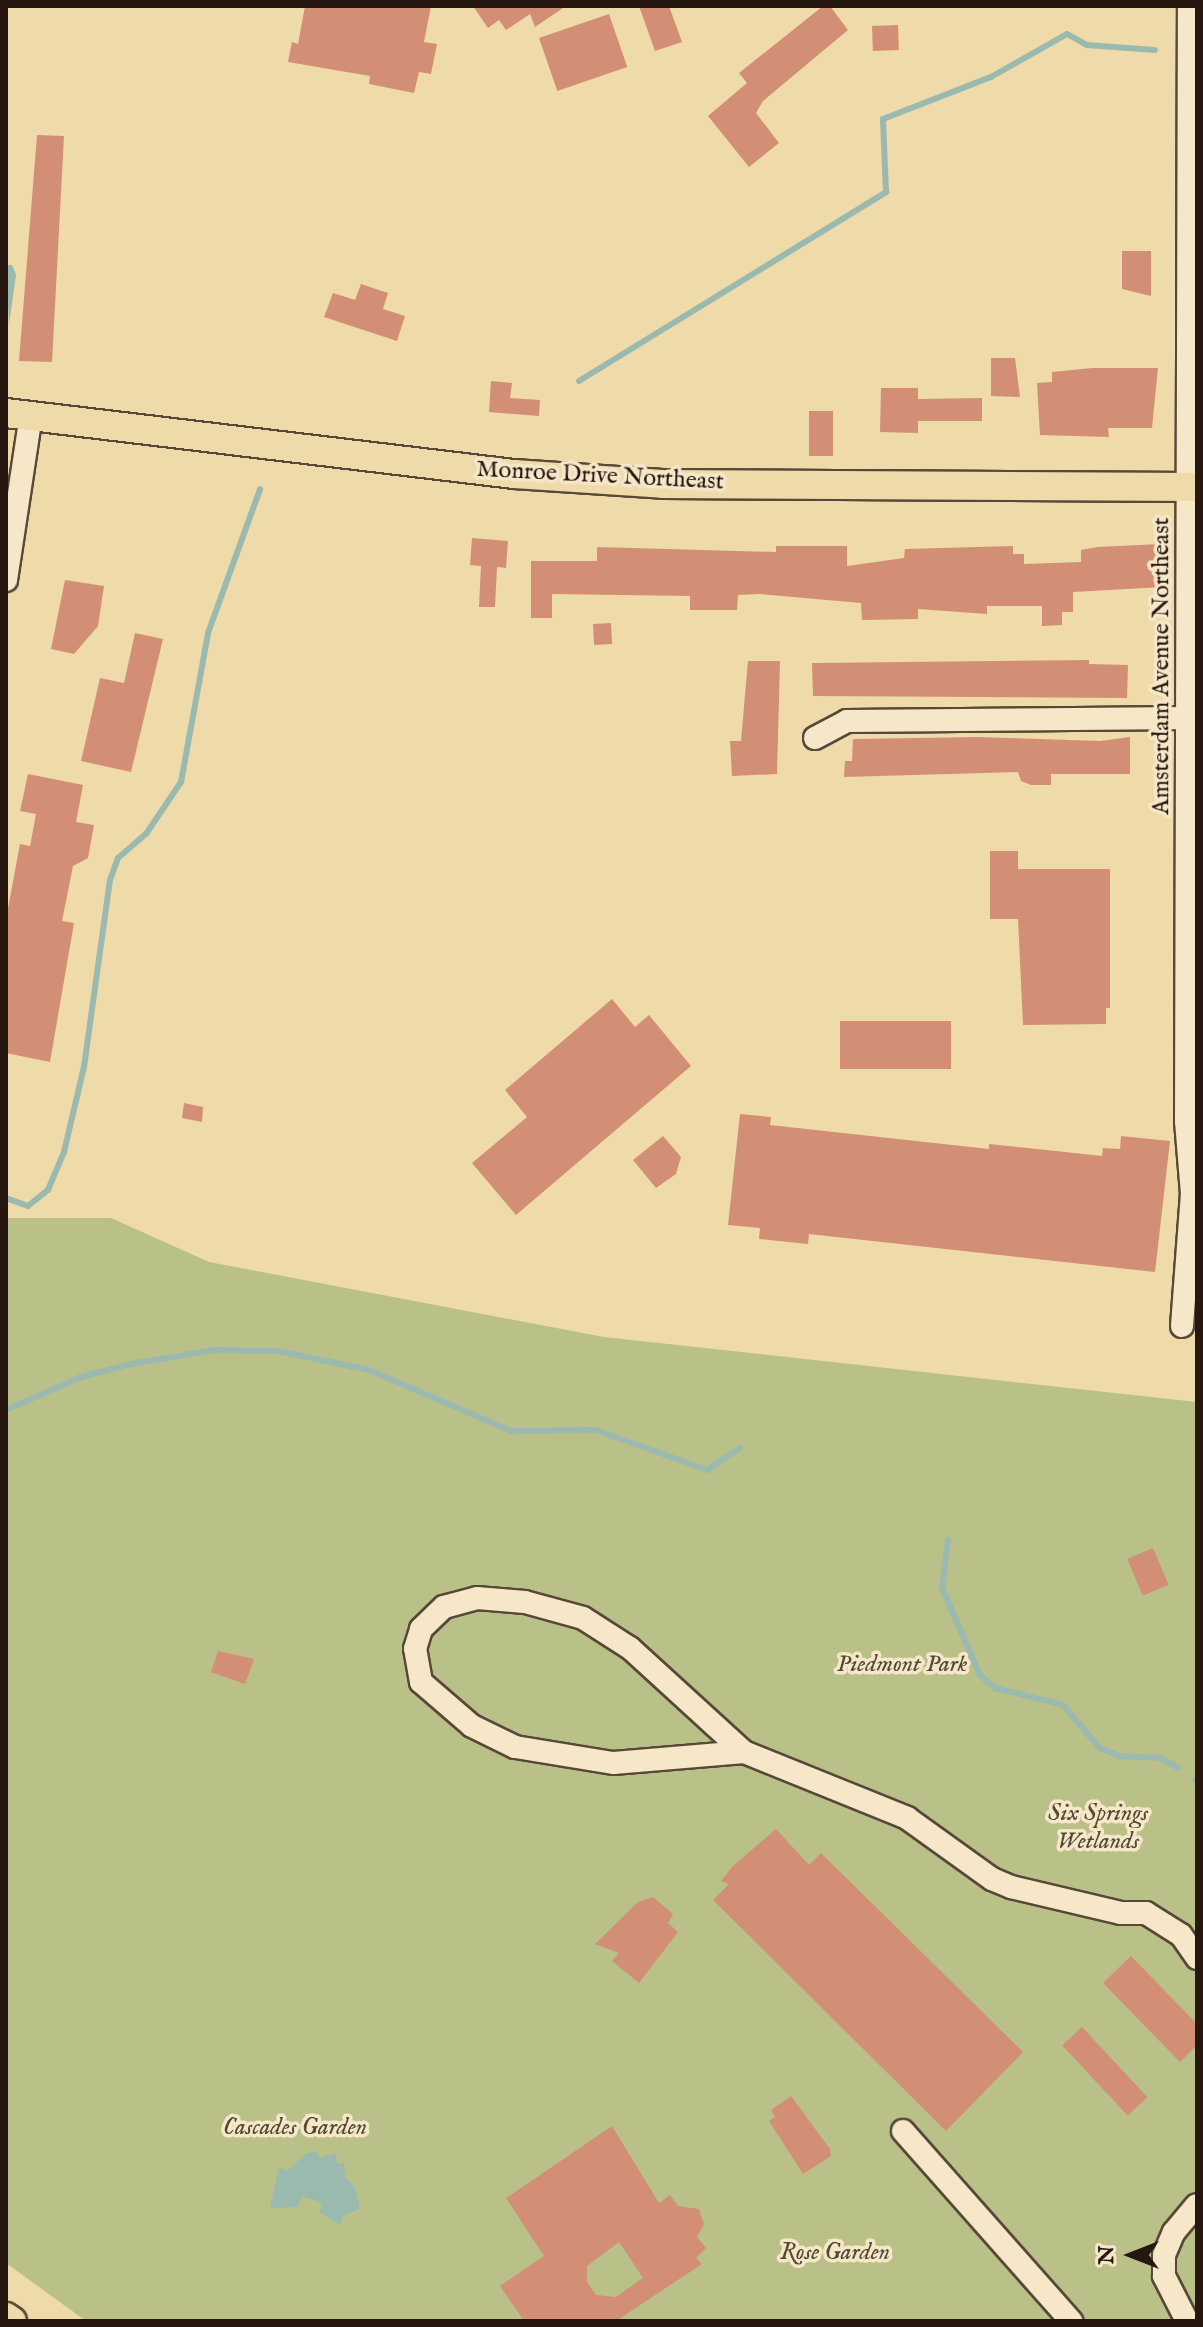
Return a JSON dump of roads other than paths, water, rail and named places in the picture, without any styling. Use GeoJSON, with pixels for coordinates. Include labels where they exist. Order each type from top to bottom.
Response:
{"type":"FeatureCollection","features":[{"type":"Feature","properties":{"kind":"main road","name":"Monroe Drive Northeast"},"geometry":{"type":"LineString","coordinates":[[19,414],[514,474],[633,482],[1193,487]]}},
{"type":"Feature","properties":{"kind":"main road"},"geometry":{"type":"LineString","coordinates":[[6,2317],[12,2321]]}},
{"type":"Feature","properties":{"kind":"street","name":"Amsterdam Avenue Northeast"},"geometry":{"type":"LineString","coordinates":[[1182,1326],[1192,1194],[1186,1151],[1187,718],[1193,487],[1189,6]]}},
{"type":"Feature","properties":{"kind":"street"},"geometry":{"type":"LineString","coordinates":[[6,580],[19,414]]}},
{"type":"Feature","properties":{"kind":"street"},"geometry":{"type":"LineString","coordinates":[[815,738],[847,721],[1187,718]]}},
{"type":"Feature","properties":{"kind":"street"},"geometry":{"type":"LineString","coordinates":[[744,1752],[613,1763],[529,1752],[472,1726],[421,1682],[415,1649],[421,1629],[444,1607],[477,1598],[525,1602],[583,1618],[643,1659],[744,1752],[907,1818],[992,1879],[1011,1887],[1121,1913],[1146,1913],[1181,1935],[1197,1958]]}},
{"type":"Feature","properties":{"kind":"street"},"geometry":{"type":"LineString","coordinates":[[903,2131],[1071,2321]]}},
{"type":"Feature","properties":{"kind":"street"},"geometry":{"type":"LineString","coordinates":[[1187,2321],[1163,2266],[1168,2243],[1197,2205]]}},
{"type":"Feature","properties":{"kind":"water"},"geometry":{"type":"Polygon","coordinates":[[[6,265],[12,265],[16,275],[9,325],[6,265]]]}},
{"type":"Feature","properties":{"kind":"water"},"geometry":{"type":"Polygon","coordinates":[[[317,2151],[319,2158],[336,2153],[337,2164],[344,2163],[345,2177],[355,2187],[360,2209],[343,2216],[340,2225],[319,2212],[322,2205],[315,2200],[302,2197],[298,2207],[270,2208],[279,2167],[287,2171],[305,2154],[317,2151]]]}},
{"type":"Feature","properties":{"kind":"waterway"},"geometry":{"type":"LineString","coordinates":[[579,381],[886,192],[883,119],[991,77],[1067,34],[1087,45],[1155,50]]}},
{"type":"Feature","properties":{"kind":"waterway"},"geometry":{"type":"LineString","coordinates":[[6,1198],[28,1206],[48,1190],[64,1152],[84,1067],[110,880],[118,858],[146,834],[181,782],[208,633],[260,489]]}},
{"type":"Feature","properties":{"kind":"waterway"},"geometry":{"type":"LineString","coordinates":[[6,1410],[81,1377],[131,1364],[215,1350],[278,1351],[369,1370],[511,1431],[596,1430],[707,1470],[740,1448]]}},
{"type":"Feature","properties":{"kind":"waterway"},"geometry":{"type":"LineString","coordinates":[[948,1540],[942,1588],[980,1675],[995,1688],[1063,1705],[1100,1748],[1119,1756],[1160,1758],[1179,1768]]}},
{"type":"Feature","properties":{"kind":"park label","name":"Piedmont Park"},"geometry":{"type":"Point","coordinates":[902,1665]}},
{"type":"Feature","properties":{"kind":"park label","name":"Six Springs Wetlands"},"geometry":{"type":"Point","coordinates":[1098,1828]}},
{"type":"Feature","properties":{"kind":"park label","name":"Cascades Garden"},"geometry":{"type":"Point","coordinates":[295,2128]}},
{"type":"Feature","properties":{"kind":"park label","name":"Rose Garden"},"geometry":{"type":"Point","coordinates":[835,2253]}}]}
